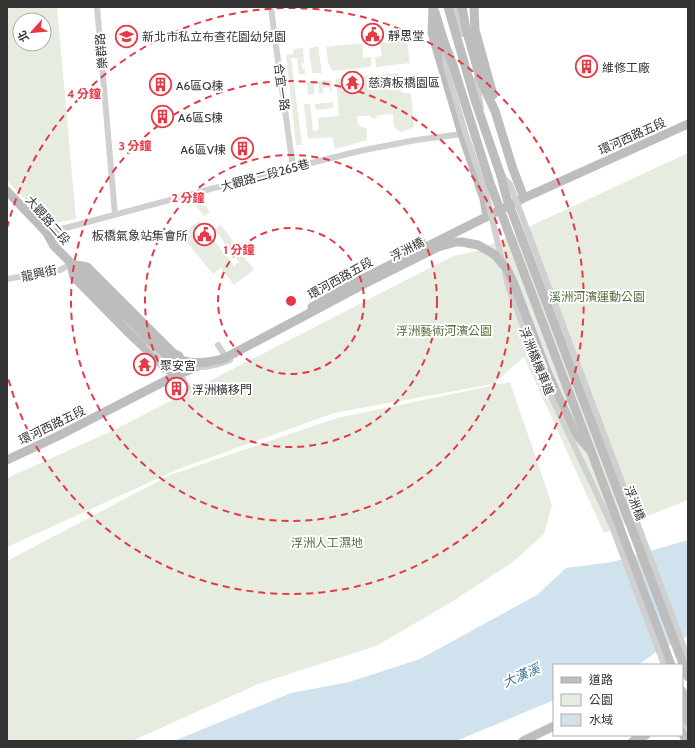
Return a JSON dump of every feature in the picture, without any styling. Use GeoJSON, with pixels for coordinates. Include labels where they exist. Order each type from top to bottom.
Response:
{"type":"FeatureCollection","features":[{"type":"Feature","properties":{"kind":"main road","name":"浮洲橋"},"geometry":{"type":"LineString","coordinates":[[433,7],[490,183],[671,664]]}},
{"type":"Feature","properties":{"kind":"main road"},"geometry":{"type":"LineString","coordinates":[[433,7],[432,33],[462,134],[484,199],[487,217]]}},
{"type":"Feature","properties":{"kind":"main road","name":"浮洲橋"},"geometry":{"type":"LineString","coordinates":[[448,7],[482,121],[512,213],[688,677]]}},
{"type":"Feature","properties":{"kind":"main road"},"geometry":{"type":"LineString","coordinates":[[462,7],[466,29],[478,68],[484,78]]}},
{"type":"Feature","properties":{"kind":"main road"},"geometry":{"type":"LineString","coordinates":[[474,7],[475,30],[484,78],[524,198]]}},
{"type":"Feature","properties":{"kind":"main road","name":"環河西路五段"},"geometry":{"type":"LineString","coordinates":[[7,460],[58,436],[180,374],[211,361],[364,278],[524,198],[688,124]]}},
{"type":"Feature","properties":{"kind":"main road","name":"大觀路二段"},"geometry":{"type":"LineString","coordinates":[[7,191],[47,233],[54,246],[71,264]]}},
{"type":"Feature","properties":{"kind":"main road","name":"浮洲橋"},"geometry":{"type":"LineString","coordinates":[[71,264],[165,354],[192,363],[210,363],[225,358],[366,283],[438,247],[456,242],[478,245],[495,255],[507,269],[548,374],[575,433],[590,450]]}},
{"type":"Feature","properties":{"kind":"main road"},"geometry":{"type":"LineString","coordinates":[[71,264],[87,268],[173,353],[179,364],[180,374],[168,370],[74,277],[71,264]]}},
{"type":"Feature","properties":{"kind":"main road"},"geometry":{"type":"LineString","coordinates":[[173,353],[182,357],[211,361]]}},
{"type":"Feature","properties":{"kind":"main road"},"geometry":{"type":"LineString","coordinates":[[683,693],[688,704]]}},
{"type":"Feature","properties":{"kind":"main road"},"geometry":{"type":"LineString","coordinates":[[683,706],[688,721]]}},
{"type":"Feature","properties":{"kind":"main road"},"geometry":{"type":"LineString","coordinates":[[523,741],[553,726]]}},
{"type":"Feature","properties":{"kind":"main road"},"geometry":{"type":"LineString","coordinates":[[633,741],[644,736]]}},
{"type":"Feature","properties":{"kind":"street","name":"樂群路"},"geometry":{"type":"LineString","coordinates":[[97,7],[115,215]]}},
{"type":"Feature","properties":{"kind":"street","name":"合宜一路"},"geometry":{"type":"LineString","coordinates":[[272,7],[274,32],[293,167]]}},
{"type":"Feature","properties":{"kind":"street"},"geometry":{"type":"LineString","coordinates":[[455,7],[478,86],[482,121]]}},
{"type":"Feature","properties":{"kind":"street","name":"浮洲橋機車道"},"geometry":{"type":"LineString","coordinates":[[445,45],[446,66],[465,132],[486,193],[508,286],[542,377],[611,524],[664,664]]}},
{"type":"Feature","properties":{"kind":"street","name":"大觀路二段265巷"},"geometry":{"type":"LineString","coordinates":[[47,233],[293,167],[364,150],[416,140],[462,134]]}},
{"type":"Feature","properties":{"kind":"street"},"geometry":{"type":"LineString","coordinates":[[501,176],[510,184],[688,658]]}},
{"type":"Feature","properties":{"kind":"street"},"geometry":{"type":"LineString","coordinates":[[113,305],[126,322],[156,352],[166,359],[177,364],[205,368],[233,359],[367,287],[438,251],[450,247],[462,246],[472,248],[490,256],[504,270],[557,407]]}},
{"type":"Feature","properties":{"kind":"street","name":"龍興街"},"geometry":{"type":"LineString","coordinates":[[7,279],[60,270],[71,264]]}},
{"type":"Feature","properties":{"kind":"street"},"geometry":{"type":"LineString","coordinates":[[218,345],[224,354]]}},
{"type":"Feature","properties":{"kind":"street"},"geometry":{"type":"LineString","coordinates":[[180,374],[188,388]]}},
{"type":"Feature","properties":{"kind":"street"},"geometry":{"type":"LineString","coordinates":[[683,716],[688,729]]}},
{"type":"Feature","properties":{"kind":"green space"},"geometry":{"type":"Polygon","coordinates":[[[7,7],[57,7],[76,219],[50,224],[7,181],[7,7]]]}},
{"type":"Feature","properties":{"kind":"green space"},"geometry":{"type":"Polygon","coordinates":[[[407,40],[410,63],[376,67],[375,57],[382,56],[380,43],[407,40]]]}},
{"type":"Feature","properties":{"kind":"green space"},"geometry":{"type":"Polygon","coordinates":[[[362,43],[363,58],[371,57],[371,67],[333,71],[328,63],[326,47],[362,43]]]}},
{"type":"Feature","properties":{"kind":"green space"},"geometry":{"type":"Polygon","coordinates":[[[318,46],[322,73],[312,73],[309,48],[318,46]]]}},
{"type":"Feature","properties":{"kind":"green space"},"geometry":{"type":"Polygon","coordinates":[[[303,48],[304,63],[301,63],[302,69],[305,69],[305,74],[299,74],[297,58],[291,58],[302,145],[296,145],[286,55],[293,54],[293,49],[303,48]]]}},
{"type":"Feature","properties":{"kind":"green space"},"geometry":{"type":"Polygon","coordinates":[[[398,73],[401,92],[411,94],[414,127],[401,132],[394,127],[393,114],[378,115],[374,119],[370,116],[357,116],[358,125],[367,129],[367,140],[335,149],[332,137],[308,139],[304,104],[310,104],[313,131],[319,130],[318,118],[339,116],[336,79],[398,73]]]}},
{"type":"Feature","properties":{"kind":"green space"},"geometry":{"type":"Polygon","coordinates":[[[331,80],[332,92],[328,87],[323,88],[323,93],[319,93],[318,81],[331,80]]]}},
{"type":"Feature","properties":{"kind":"green space"},"geometry":{"type":"Polygon","coordinates":[[[314,81],[314,94],[308,95],[307,82],[314,81]]]}},
{"type":"Feature","properties":{"kind":"green space"},"geometry":{"type":"Polygon","coordinates":[[[333,102],[333,108],[316,110],[315,104],[333,102]]]}},
{"type":"Feature","properties":{"kind":"green space"},"geometry":{"type":"Polygon","coordinates":[[[688,153],[688,500],[604,533],[524,357],[493,384],[334,413],[181,468],[7,547],[7,478],[114,430],[453,256],[477,251],[688,153]]]}},
{"type":"Feature","properties":{"kind":"green space"},"geometry":{"type":"Polygon","coordinates":[[[199,196],[210,212],[204,216],[190,198],[199,196]]]}},
{"type":"Feature","properties":{"kind":"green space"},"geometry":{"type":"Polygon","coordinates":[[[199,221],[234,266],[239,262],[215,230],[221,225],[254,270],[234,285],[221,268],[213,274],[181,235],[199,221]]]}},
{"type":"Feature","properties":{"kind":"green space","name":"浮洲人工濕地"},"geometry":{"type":"Polygon","coordinates":[[[510,382],[552,505],[544,534],[513,562],[450,603],[376,646],[258,684],[132,741],[7,741],[7,561],[170,475],[337,418],[510,382]]]}},
{"type":"Feature","properties":{"kind":"water","name":"大漢溪"},"geometry":{"type":"Polygon","coordinates":[[[688,540],[688,636],[656,652],[639,664],[553,664],[553,700],[456,741],[174,741],[291,693],[349,682],[420,659],[537,595],[566,568],[612,562],[688,540]]]}},
{"type":"Feature","properties":{"kind":"place","name":"靜思堂"},"geometry":{"type":"Point","coordinates":[372,35]}},
{"type":"Feature","properties":{"kind":"place","name":"新北市私立布查花園幼兒園"},"geometry":{"type":"Point","coordinates":[126,36]}},
{"type":"Feature","properties":{"kind":"place","name":"維修工廠"},"geometry":{"type":"Point","coordinates":[586,67]}},
{"type":"Feature","properties":{"kind":"place","name":"慈濟板橋園區"},"geometry":{"type":"Point","coordinates":[352,82]}},
{"type":"Feature","properties":{"kind":"place","name":"A6區Q棟"},"geometry":{"type":"Point","coordinates":[161,85]}},
{"type":"Feature","properties":{"kind":"place","name":"A6區S棟"},"geometry":{"type":"Point","coordinates":[163,117]}},
{"type":"Feature","properties":{"kind":"place","name":"A6區V棟"},"geometry":{"type":"Point","coordinates":[242,149]}},
{"type":"Feature","properties":{"kind":"place","name":"板橋氣象站集會所"},"geometry":{"type":"Point","coordinates":[204,235]}},
{"type":"Feature","properties":{"kind":"place","name":"聚安宮"},"geometry":{"type":"Point","coordinates":[144,365]}},
{"type":"Feature","properties":{"kind":"place","name":"浮洲橫移門"},"geometry":{"type":"Point","coordinates":[176,389]}},
{"type":"Feature","properties":{"kind":"park label","name":"溪洲河濱運動公園"},"geometry":{"type":"Point","coordinates":[597,296]}},
{"type":"Feature","properties":{"kind":"park label","name":"浮洲藝術河濱公園"},"geometry":{"type":"Point","coordinates":[444,330]}}]}
